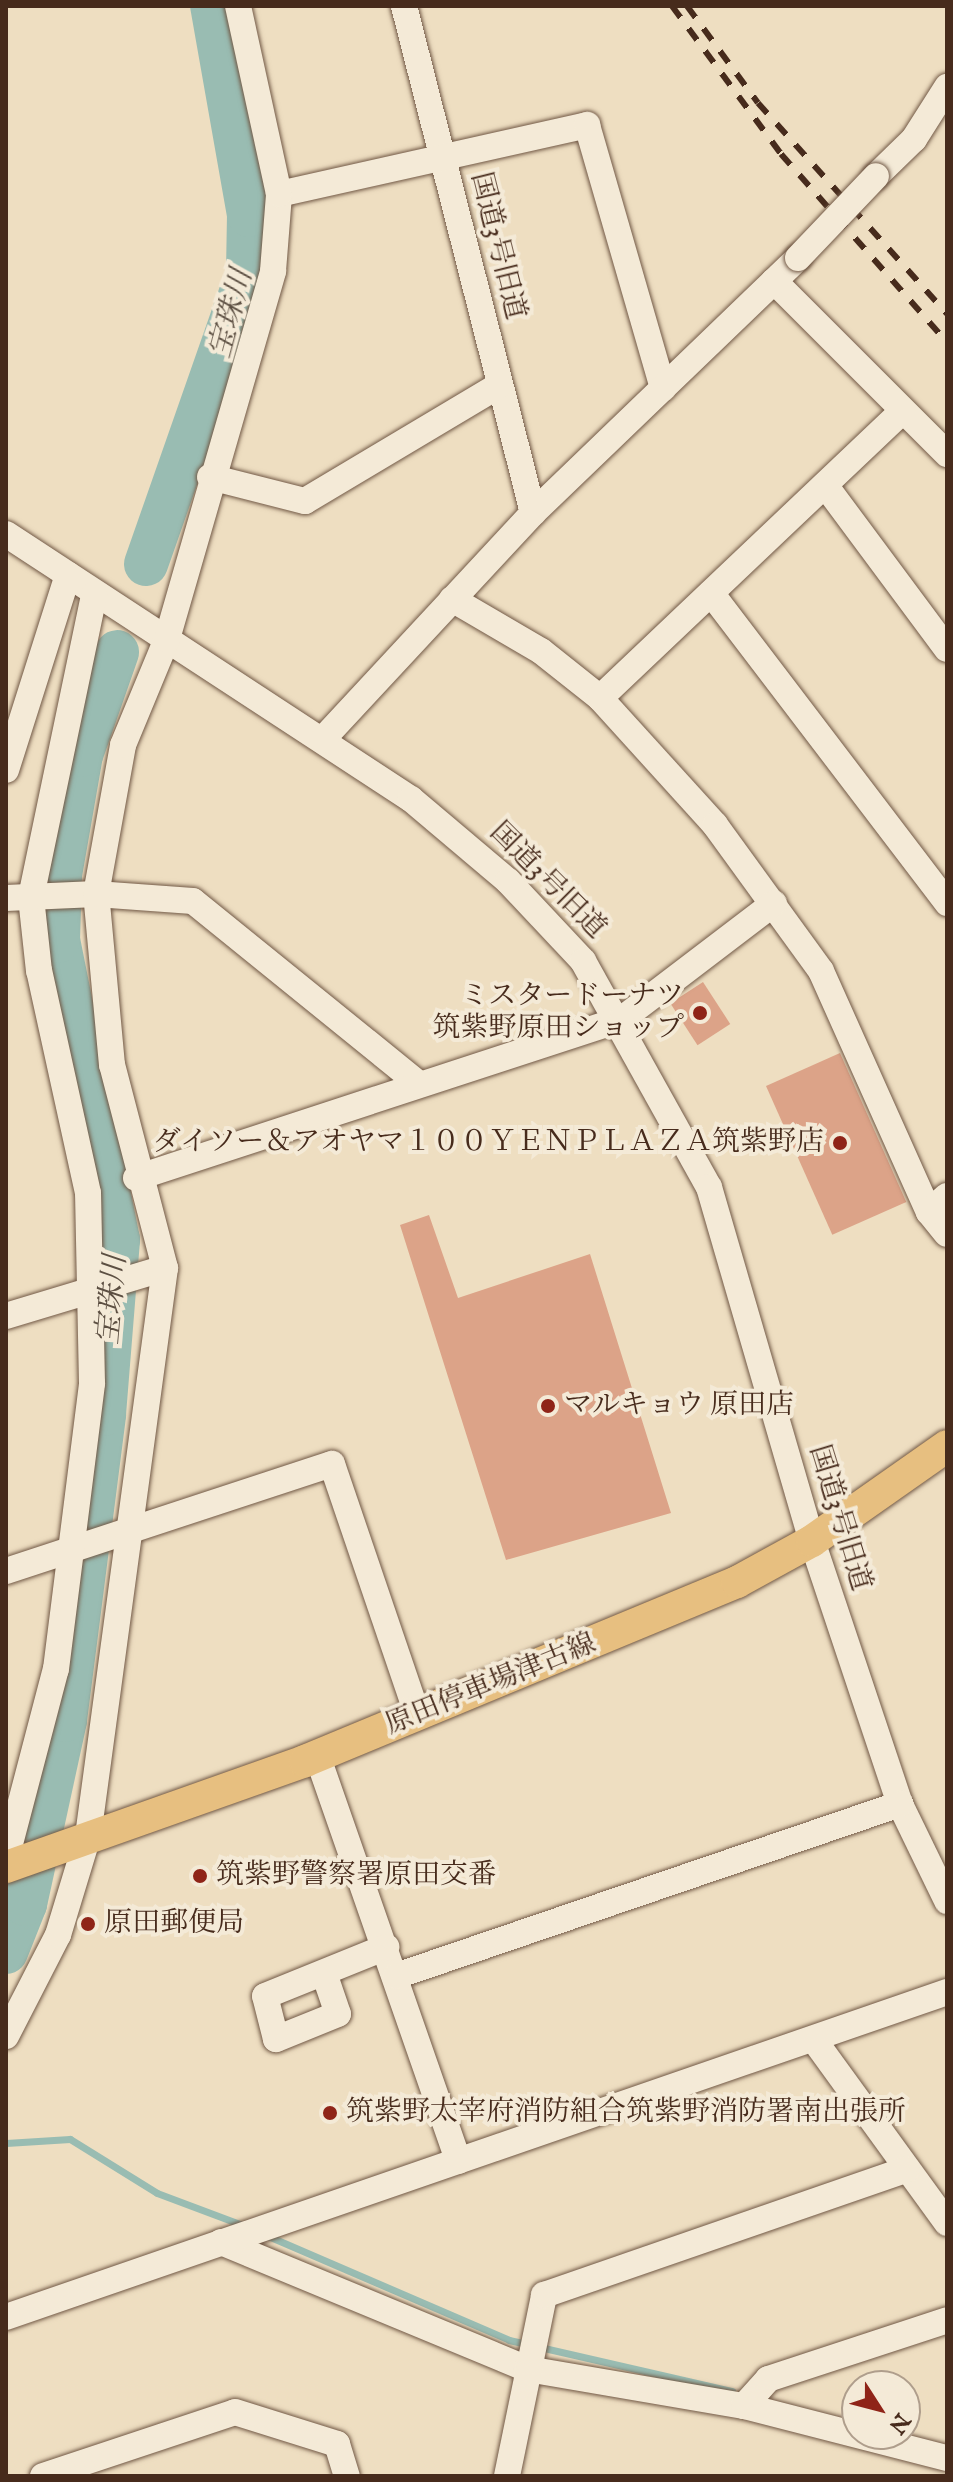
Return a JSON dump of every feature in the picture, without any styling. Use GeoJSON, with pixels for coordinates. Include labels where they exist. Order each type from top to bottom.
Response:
{"type":"FeatureCollection","features":[{"type":"Feature","properties":{"kind":"main road","name":"原田停車場津古線"},"geometry":{"type":"LineString","coordinates":[[6,1867],[418,1716],[737,1582],[812,1541],[947,1446]]}},
{"type":"Feature","properties":{"kind":"street"},"geometry":{"type":"LineString","coordinates":[[6,2036],[58,1935],[88,1836],[135,1525],[165,1268],[136,1178],[109,1049],[96,894],[123,745],[167,639],[210,477],[273,271],[279,194],[238,6]]}},
{"type":"Feature","properties":{"kind":"street","name":"国道3号旧道"},"geometry":{"type":"LineString","coordinates":[[404,6],[498,386],[533,513]]}},
{"type":"Feature","properties":{"kind":"street"},"geometry":{"type":"LineString","coordinates":[[322,740],[533,513],[798,258],[914,139],[947,87]]}},
{"type":"Feature","properties":{"kind":"street"},"geometry":{"type":"LineString","coordinates":[[279,194],[441,154],[587,125],[663,388]]}},
{"type":"Feature","properties":{"kind":"street"},"geometry":{"type":"LineString","coordinates":[[774,281],[947,454]]}},
{"type":"Feature","properties":{"kind":"street"},"geometry":{"type":"LineString","coordinates":[[210,477],[305,501],[498,386]]}},
{"type":"Feature","properties":{"kind":"street"},"geometry":{"type":"LineString","coordinates":[[600,698],[902,411]]}},
{"type":"Feature","properties":{"kind":"street"},"geometry":{"type":"LineString","coordinates":[[825,485],[947,649]]}},
{"type":"Feature","properties":{"kind":"street","name":"国道3号旧道"},"geometry":{"type":"LineString","coordinates":[[6,534],[94,595],[167,639],[411,799],[508,881],[583,961],[622,1019],[709,1187],[812,1541],[900,1804],[947,1901]]}},
{"type":"Feature","properties":{"kind":"street"},"geometry":{"type":"LineString","coordinates":[[6,770],[68,575]]}},
{"type":"Feature","properties":{"kind":"street"},"geometry":{"type":"LineString","coordinates":[[711,593],[947,903]]}},
{"type":"Feature","properties":{"kind":"street"},"geometry":{"type":"LineString","coordinates":[[6,1859],[56,1669],[67,1549],[92,1383],[94,1287],[88,1193],[39,971],[19,897],[94,595]]}},
{"type":"Feature","properties":{"kind":"street"},"geometry":{"type":"LineString","coordinates":[[452,599],[541,651],[600,698],[715,825],[821,971],[938,1204],[947,1234]]}},
{"type":"Feature","properties":{"kind":"street"},"geometry":{"type":"LineString","coordinates":[[19,897],[96,894],[193,901],[415,1081]]}},
{"type":"Feature","properties":{"kind":"street"},"geometry":{"type":"LineString","coordinates":[[136,1178],[415,1081],[622,1019],[774,903]]}},
{"type":"Feature","properties":{"kind":"street"},"geometry":{"type":"LineString","coordinates":[[6,1316],[165,1268]]}},
{"type":"Feature","properties":{"kind":"street"},"geometry":{"type":"LineString","coordinates":[[6,1571],[135,1525],[332,1464],[418,1716]]}},
{"type":"Feature","properties":{"kind":"street"},"geometry":{"type":"LineString","coordinates":[[317,1755],[458,2161]]}},
{"type":"Feature","properties":{"kind":"street"},"geometry":{"type":"LineString","coordinates":[[396,1976],[900,1804]]}},
{"type":"Feature","properties":{"kind":"street"},"geometry":{"type":"LineString","coordinates":[[324,1973],[386,1947]]}},
{"type":"Feature","properties":{"kind":"street"},"geometry":{"type":"LineString","coordinates":[[6,2317],[947,1992]]}},
{"type":"Feature","properties":{"kind":"street"},"geometry":{"type":"LineString","coordinates":[[814,2040],[947,2223]]}},
{"type":"Feature","properties":{"kind":"street"},"geometry":{"type":"LineString","coordinates":[[507,2476],[544,2295],[907,2169]]}},
{"type":"Feature","properties":{"kind":"street"},"geometry":{"type":"LineString","coordinates":[[221,2242],[527,2369],[744,2406],[947,2458]]}},
{"type":"Feature","properties":{"kind":"street"},"geometry":{"type":"LineString","coordinates":[[744,2406],[768,2379],[947,2320]]}},
{"type":"Feature","properties":{"kind":"street"},"geometry":{"type":"LineString","coordinates":[[43,2476],[235,2412],[337,2444],[347,2476]]}},
{"type":"Feature","properties":{"kind":"building","name":"ミスタードーナツ 筑紫野原田ショップ"},"geometry":{"type":"Polygon","coordinates":[[[703,982],[730,1024],[698,1045],[670,1003],[703,982]]]}},
{"type":"Feature","properties":{"kind":"building","name":"ダイソー＆アオヤマ１００ＹＥＮＰＬＡＺＡ筑紫野店"},"geometry":{"type":"Polygon","coordinates":[[[840,1053],[906,1202],[832,1235],[766,1086],[840,1053]]]}},
{"type":"Feature","properties":{"kind":"building","name":"マルキョウ 原田店"},"geometry":{"type":"Polygon","coordinates":[[[429,1215],[458,1298],[590,1254],[671,1513],[506,1560],[400,1225],[429,1215]]]}},
{"type":"Feature","properties":{"kind":"waterway","name":"宝珠川"},"geometry":{"type":"LineString","coordinates":[[146,564],[248,272],[249,215],[212,6]]}},
{"type":"Feature","properties":{"kind":"waterway","name":"宝珠川"},"geometry":{"type":"LineString","coordinates":[[6,1952],[25,1904],[65,1720],[104,1414],[118,1240],[58,941],[60,875],[81,755],[117,652]]}},
{"type":"Feature","properties":{"kind":"waterway"},"geometry":{"type":"LineString","coordinates":[[6,2143],[70,2139],[157,2193],[245,2226]]}},
{"type":"Feature","properties":{"kind":"waterway"},"geometry":{"type":"LineString","coordinates":[[268,2236],[509,2340],[732,2391]]}},
{"type":"Feature","properties":{"kind":"railway"},"geometry":{"type":"LineString","coordinates":[[672,6],[781,154],[947,342]]}},
{"type":"Feature","properties":{"kind":"railway"},"geometry":{"type":"LineString","coordinates":[[687,6],[758,103],[947,314]]}},
{"type":"Feature","properties":{"kind":"place","name":"ミスタードーナツ 筑紫野原田ショップ"},"geometry":{"type":"Point","coordinates":[700,1013]}},
{"type":"Feature","properties":{"kind":"place","name":"ダイソー＆アオヤマ１００ＹＥＮＰＬＡＺＡ筑紫野店"},"geometry":{"type":"Point","coordinates":[840,1143]}},
{"type":"Feature","properties":{"kind":"place","name":"マルキョウ 原田店"},"geometry":{"type":"Point","coordinates":[548,1406]}},
{"type":"Feature","properties":{"kind":"place","name":"筑紫野警察署原田交番"},"geometry":{"type":"Point","coordinates":[200,1876]}},
{"type":"Feature","properties":{"kind":"place","name":"原田郵便局"},"geometry":{"type":"Point","coordinates":[88,1924]}},
{"type":"Feature","properties":{"kind":"place","name":"筑紫野太宰府消防組合筑紫野消防署南出張所"},"geometry":{"type":"Point","coordinates":[330,2113]}}]}
